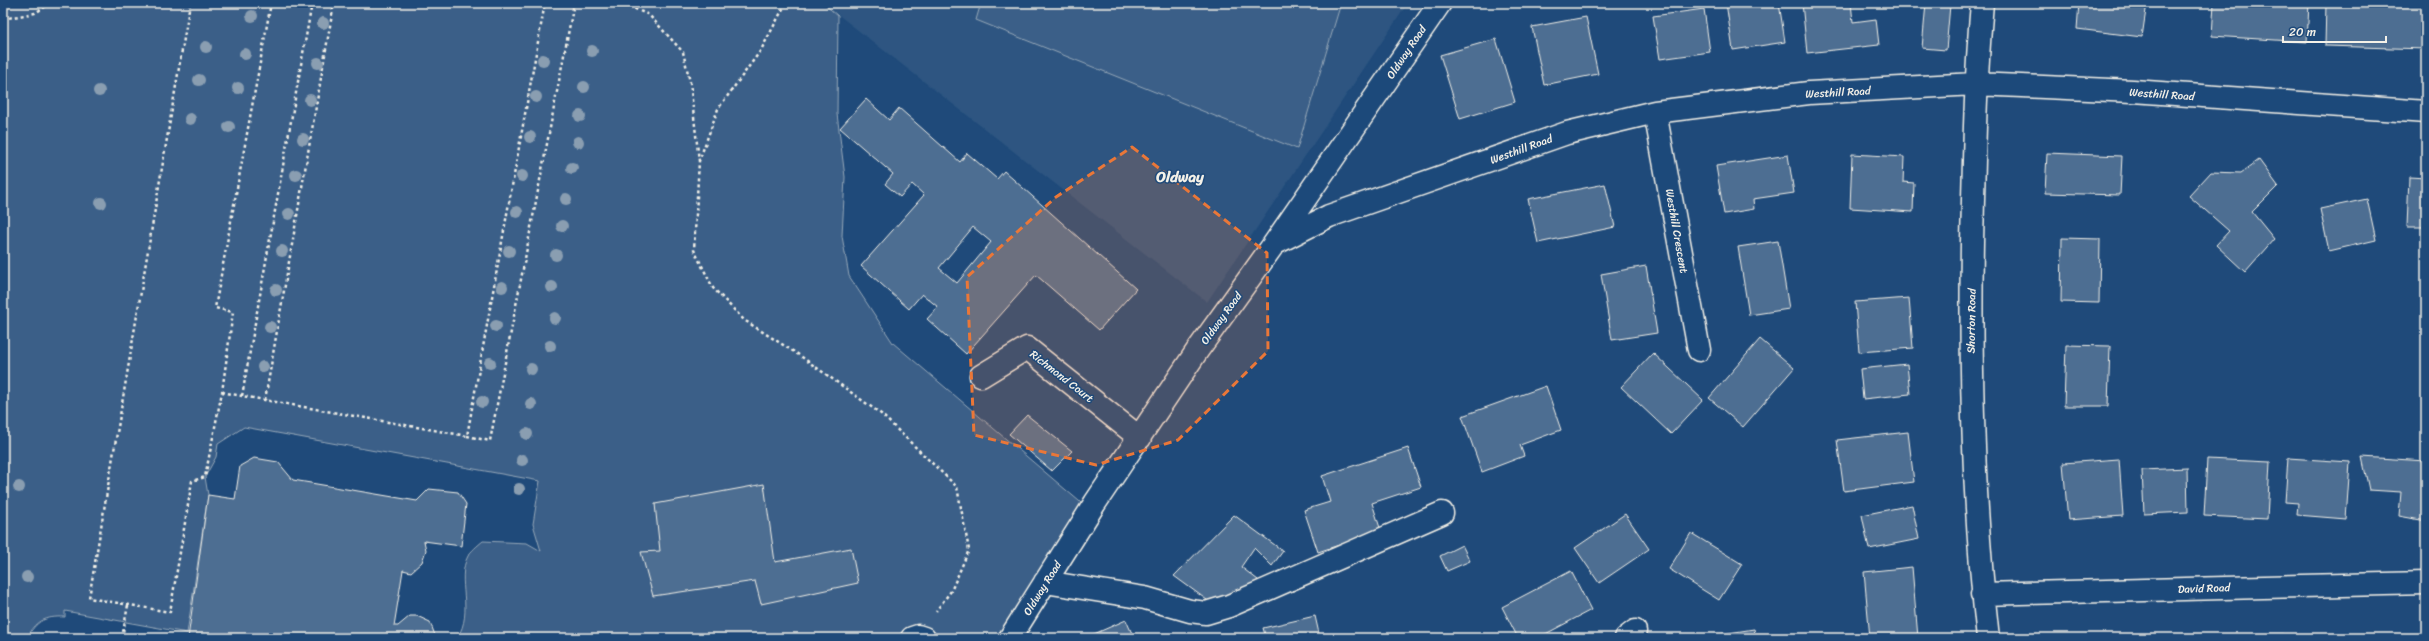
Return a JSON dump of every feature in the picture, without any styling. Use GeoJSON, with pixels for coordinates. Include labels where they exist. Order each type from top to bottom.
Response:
{"type":"FeatureCollection","features":[{"type":"Feature","properties":{"kind":"street","name":"Oldway Road"},"geometry":{"type":"LineString","coordinates":[[1010,638],[1094,503],[1140,438],[1197,351],[1274,244],[1440,3]]}},
{"type":"Feature","properties":{"kind":"street","name":"Shorton Road"},"geometry":{"type":"LineString","coordinates":[[1982,3],[1975,84],[1970,368],[1982,594],[1988,638]]}},
{"type":"Feature","properties":{"kind":"street","name":"Westhill Road"},"geometry":{"type":"LineString","coordinates":[[1274,244],[1329,216],[1567,133],[1655,112],[1809,93],[1975,84],[2133,92],[2426,112]]}},
{"type":"Feature","properties":{"kind":"street","name":"Westhill Crescent"},"geometry":{"type":"LineString","coordinates":[[1655,112],[1699,350]]}},
{"type":"Feature","properties":{"kind":"street","name":"Richmond Court"},"geometry":{"type":"LineString","coordinates":[[981,376],[1027,348],[1140,438]]}},
{"type":"Feature","properties":{"kind":"street"},"geometry":{"type":"LineString","coordinates":[[1045,582],[1146,598],[1190,611],[1206,613],[1229,606],[1442,513]]}},
{"type":"Feature","properties":{"kind":"street","name":"David Road"},"geometry":{"type":"LineString","coordinates":[[1982,594],[2426,584]]}},
{"type":"Feature","properties":{"kind":"path"},"geometry":{"type":"LineString","coordinates":[[3,19],[35,14],[51,3]]}},
{"type":"Feature","properties":{"kind":"path"},"geometry":{"type":"LineString","coordinates":[[190,3],[89,598],[170,612],[192,481],[205,477],[222,392],[233,312],[215,308],[271,3]]}},
{"type":"Feature","properties":{"kind":"path"},"geometry":{"type":"LineString","coordinates":[[242,396],[312,3]]}},
{"type":"Feature","properties":{"kind":"path"},"geometry":{"type":"LineString","coordinates":[[265,400],[334,3]]}},
{"type":"Feature","properties":{"kind":"path"},"geometry":{"type":"LineString","coordinates":[[468,436],[545,3]]}},
{"type":"Feature","properties":{"kind":"path"},"geometry":{"type":"LineString","coordinates":[[222,392],[490,441],[574,3]]}},
{"type":"Feature","properties":{"kind":"path"},"geometry":{"type":"LineString","coordinates":[[599,3],[633,8],[649,15],[683,52],[690,82],[699,161],[694,250],[713,288],[744,320],[799,355],[881,414],[957,487],[969,550],[951,591],[918,637]]}},
{"type":"Feature","properties":{"kind":"path"},"geometry":{"type":"LineString","coordinates":[[699,161],[718,110],[761,50],[786,3]]}},
{"type":"Feature","properties":{"kind":"path"},"geometry":{"type":"LineString","coordinates":[[122,638],[128,605]]}},
{"type":"Feature","properties":{"kind":"highlighted area"},"geometry":{"type":"Polygon","coordinates":[[[1132,147],[1267,253],[1268,351],[1178,440],[1096,465],[974,435],[967,277],[1056,197],[1132,147]]]}},
{"type":"Feature","properties":{"kind":"shaded area"},"geometry":{"type":"Polygon","coordinates":[[[3,3],[823,3],[838,16],[837,114],[845,177],[842,236],[849,276],[893,343],[1086,507],[999,638],[457,638],[462,628],[465,607],[463,575],[468,556],[473,550],[483,541],[527,543],[541,551],[533,524],[540,481],[244,427],[218,444],[216,457],[205,477],[208,495],[187,633],[65,611],[65,617],[52,617],[42,621],[34,627],[27,638],[3,638],[3,3]]]}},
{"type":"Feature","properties":{"kind":"shaded area"},"geometry":{"type":"Polygon","coordinates":[[[823,3],[1408,3],[1207,302],[823,3]]]}},
{"type":"Feature","properties":{"kind":"shaded area"},"geometry":{"type":"Polygon","coordinates":[[[981,3],[1341,3],[1297,149],[976,20],[981,3]]]}},
{"type":"Feature","properties":{"kind":"building"},"geometry":{"type":"Polygon","coordinates":[[[1726,3],[1779,3],[1785,42],[1733,50],[1726,3]]]}},
{"type":"Feature","properties":{"kind":"building"},"geometry":{"type":"Polygon","coordinates":[[[1802,3],[1851,3],[1853,22],[1876,19],[1879,45],[1807,53],[1802,3]]]}},
{"type":"Feature","properties":{"kind":"building"},"geometry":{"type":"Polygon","coordinates":[[[1926,3],[1950,5],[1946,50],[1922,48],[1926,3]]]}},
{"type":"Feature","properties":{"kind":"building"},"geometry":{"type":"Polygon","coordinates":[[[2079,3],[2147,3],[2142,37],[2077,29],[2079,3]]]}},
{"type":"Feature","properties":{"kind":"building"},"geometry":{"type":"Polygon","coordinates":[[[2214,3],[2309,3],[2307,42],[2212,36],[2214,3]]]}},
{"type":"Feature","properties":{"kind":"building"},"geometry":{"type":"Polygon","coordinates":[[[2326,3],[2426,3],[2426,49],[2325,46],[2326,3]]]}},
{"type":"Feature","properties":{"kind":"building"},"geometry":{"type":"Polygon","coordinates":[[[1704,9],[1710,52],[1660,59],[1653,16],[1704,9]]]}},
{"type":"Feature","properties":{"kind":"building"},"geometry":{"type":"Polygon","coordinates":[[[1586,17],[1598,74],[1544,85],[1532,27],[1586,17]]]}},
{"type":"Feature","properties":{"kind":"building"},"geometry":{"type":"Polygon","coordinates":[[[1496,39],[1515,102],[1460,119],[1440,55],[1496,39]]]}},
{"type":"Feature","properties":{"kind":"building"},"geometry":{"type":"Polygon","coordinates":[[[866,99],[889,120],[899,108],[960,162],[967,153],[997,179],[1004,171],[1136,289],[1099,330],[1036,275],[966,354],[927,319],[938,307],[922,294],[909,309],[861,266],[924,195],[912,184],[900,197],[885,184],[893,174],[840,128],[866,99]],[[973,227],[939,268],[957,283],[991,242],[973,227]]]}},
{"type":"Feature","properties":{"kind":"building"},"geometry":{"type":"Polygon","coordinates":[[[2047,153],[2122,156],[2120,195],[2045,193],[2047,153]]]}},
{"type":"Feature","properties":{"kind":"building"},"geometry":{"type":"Polygon","coordinates":[[[1852,154],[1904,157],[1903,182],[1914,183],[1913,212],[1850,208],[1852,154]]]}},
{"type":"Feature","properties":{"kind":"building"},"geometry":{"type":"Polygon","coordinates":[[[1788,155],[1794,193],[1753,199],[1754,209],[1724,214],[1716,166],[1788,155]]]}},
{"type":"Feature","properties":{"kind":"building"},"geometry":{"type":"Polygon","coordinates":[[[2259,160],[2278,186],[2252,212],[2274,239],[2245,272],[2216,245],[2229,231],[2189,196],[2211,172],[2241,173],[2259,160]]]}},
{"type":"Feature","properties":{"kind":"building"},"geometry":{"type":"Polygon","coordinates":[[[2409,177],[2426,178],[2426,227],[2407,227],[2409,177]]]}},
{"type":"Feature","properties":{"kind":"building"},"geometry":{"type":"Polygon","coordinates":[[[1605,184],[1615,227],[1538,243],[1528,199],[1605,184]]]}},
{"type":"Feature","properties":{"kind":"building"},"geometry":{"type":"Polygon","coordinates":[[[2367,199],[2376,240],[2329,251],[2320,209],[2367,199]]]}},
{"type":"Feature","properties":{"kind":"building"},"geometry":{"type":"Polygon","coordinates":[[[2062,238],[2100,239],[2099,303],[2061,302],[2062,238]]]}},
{"type":"Feature","properties":{"kind":"building"},"geometry":{"type":"Polygon","coordinates":[[[1778,241],[1789,309],[1749,315],[1738,247],[1778,241]]]}},
{"type":"Feature","properties":{"kind":"building"},"geometry":{"type":"Polygon","coordinates":[[[1646,266],[1657,333],[1612,340],[1601,274],[1646,266]]]}},
{"type":"Feature","properties":{"kind":"building"},"geometry":{"type":"Polygon","coordinates":[[[1909,298],[1913,348],[1859,352],[1855,302],[1909,298]]]}},
{"type":"Feature","properties":{"kind":"building"},"geometry":{"type":"Polygon","coordinates":[[[1760,339],[1794,368],[1743,427],[1709,398],[1760,339]]]}},
{"type":"Feature","properties":{"kind":"building"},"geometry":{"type":"Polygon","coordinates":[[[2066,345],[2110,346],[2108,406],[2064,406],[2066,345]]]}},
{"type":"Feature","properties":{"kind":"building"},"geometry":{"type":"Polygon","coordinates":[[[1653,353],[1703,400],[1671,434],[1621,387],[1653,353]]]}},
{"type":"Feature","properties":{"kind":"building"},"geometry":{"type":"Polygon","coordinates":[[[1907,364],[1910,394],[1863,399],[1860,369],[1907,364]]]}},
{"type":"Feature","properties":{"kind":"building"},"geometry":{"type":"Polygon","coordinates":[[[1546,386],[1561,430],[1520,445],[1524,456],[1482,472],[1462,416],[1546,386]]]}},
{"type":"Feature","properties":{"kind":"building"},"geometry":{"type":"Polygon","coordinates":[[[1027,415],[1072,451],[1052,471],[1009,434],[1027,415]]]}},
{"type":"Feature","properties":{"kind":"building"},"geometry":{"type":"Polygon","coordinates":[[[1908,432],[1914,482],[1844,491],[1837,440],[1908,432]]]}},
{"type":"Feature","properties":{"kind":"building"},"geometry":{"type":"Polygon","coordinates":[[[1408,448],[1421,487],[1372,503],[1381,531],[1318,552],[1304,510],[1330,502],[1322,476],[1408,448]]]}},
{"type":"Feature","properties":{"kind":"building"},"geometry":{"type":"Polygon","coordinates":[[[2362,457],[2426,461],[2426,521],[2399,516],[2401,492],[2369,490],[2362,457]]]}},
{"type":"Feature","properties":{"kind":"building"},"geometry":{"type":"Polygon","coordinates":[[[254,458],[278,462],[293,480],[417,501],[429,489],[458,492],[466,504],[461,546],[424,541],[426,550],[422,562],[411,572],[403,570],[394,626],[398,626],[410,616],[417,616],[430,622],[436,638],[188,638],[208,495],[235,499],[240,466],[254,458]]]}},
{"type":"Feature","properties":{"kind":"building"},"geometry":{"type":"Polygon","coordinates":[[[2288,458],[2350,462],[2346,519],[2297,515],[2298,503],[2285,502],[2288,458]]]}},
{"type":"Feature","properties":{"kind":"building"},"geometry":{"type":"Polygon","coordinates":[[[2119,459],[2123,516],[2068,520],[2063,463],[2119,459]]]}},
{"type":"Feature","properties":{"kind":"building"},"geometry":{"type":"Polygon","coordinates":[[[2207,459],[2270,462],[2267,519],[2204,516],[2207,459]]]}},
{"type":"Feature","properties":{"kind":"building"},"geometry":{"type":"Polygon","coordinates":[[[2187,468],[2188,512],[2144,514],[2142,470],[2187,468]]]}},
{"type":"Feature","properties":{"kind":"building"},"geometry":{"type":"Polygon","coordinates":[[[764,484],[775,562],[851,548],[858,583],[761,604],[755,581],[653,596],[641,552],[660,551],[655,504],[764,484]]]}},
{"type":"Feature","properties":{"kind":"building"},"geometry":{"type":"Polygon","coordinates":[[[1912,505],[1919,539],[1869,549],[1862,515],[1912,505]]]}},
{"type":"Feature","properties":{"kind":"building"},"geometry":{"type":"Polygon","coordinates":[[[1625,514],[1649,549],[1599,583],[1575,548],[1625,514]]]}},
{"type":"Feature","properties":{"kind":"building"},"geometry":{"type":"Polygon","coordinates":[[[1234,515],[1283,551],[1272,566],[1254,548],[1241,567],[1258,580],[1254,590],[1211,603],[1174,576],[1234,515]]]}},
{"type":"Feature","properties":{"kind":"building"},"geometry":{"type":"Polygon","coordinates":[[[1691,533],[1742,564],[1719,600],[1669,569],[1691,533]]]}},
{"type":"Feature","properties":{"kind":"building"},"geometry":{"type":"Polygon","coordinates":[[[1462,545],[1470,561],[1447,571],[1440,556],[1462,545]]]}},
{"type":"Feature","properties":{"kind":"building"},"geometry":{"type":"Polygon","coordinates":[[[1912,567],[1918,638],[1870,638],[1864,572],[1912,567]]]}},
{"type":"Feature","properties":{"kind":"building"},"geometry":{"type":"Polygon","coordinates":[[[1571,571],[1591,610],[1538,638],[1518,638],[1502,607],[1571,571]]]}},
{"type":"Feature","properties":{"kind":"building"},"geometry":{"type":"Polygon","coordinates":[[[1315,616],[1320,638],[1266,638],[1263,628],[1315,616]]]}},
{"type":"Feature","properties":{"kind":"building"},"geometry":{"type":"Polygon","coordinates":[[[1126,620],[1134,638],[1085,638],[1126,620]]]}},
{"type":"Feature","properties":{"kind":"building"},"geometry":{"type":"Polygon","coordinates":[[[1754,629],[1756,638],[1703,638],[1703,637],[1754,629]]]}},
{"type":"Feature","properties":{"kind":"building"},"geometry":{"type":"Polygon","coordinates":[[[2257,634],[2284,634],[2284,638],[2257,638],[2257,634]]]}},
{"type":"Feature","properties":{"kind":"district","name":"Oldway"},"geometry":{"type":"Point","coordinates":[1180,177]}}]}
